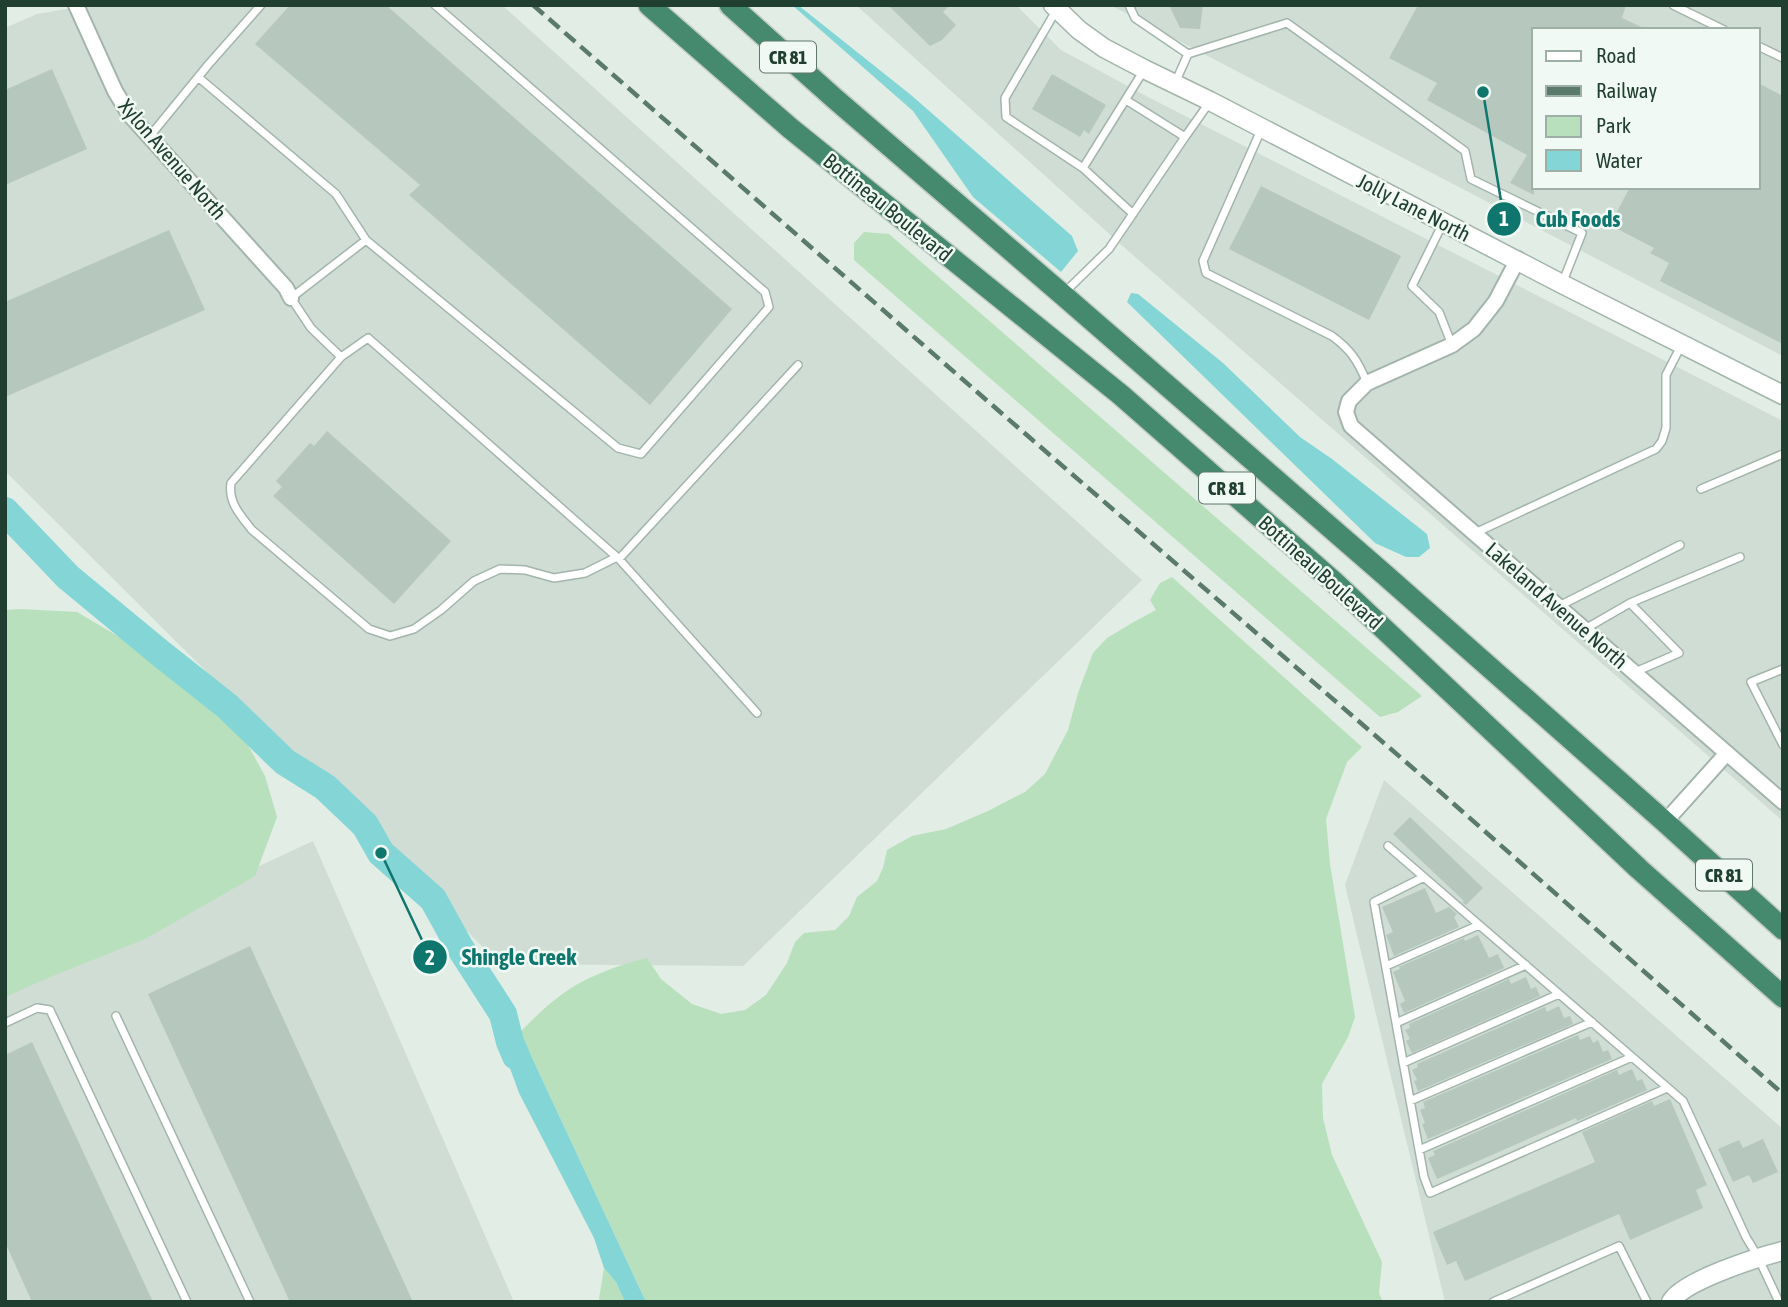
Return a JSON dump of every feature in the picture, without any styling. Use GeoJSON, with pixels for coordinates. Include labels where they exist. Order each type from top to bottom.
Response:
{"type":"FeatureCollection","features":[{"type":"Feature","properties":{"kind":"highway","name":"Bottineau Boulevard"},"geometry":{"type":"LineString","coordinates":[[649,5],[790,128],[1121,395],[1334,582],[1639,869],[1783,997]]}},
{"type":"Feature","properties":{"kind":"highway","name":"Bottineau Boulevard"},"geometry":{"type":"LineString","coordinates":[[730,5],[1665,822],[1783,929]]}},
{"type":"Feature","properties":{"kind":"street","name":"Xylon Avenue North"},"geometry":{"type":"LineString","coordinates":[[76,5],[115,91],[129,114],[286,288],[291,299]]}},
{"type":"Feature","properties":{"kind":"street","name":"Jolly Lane North"},"geometry":{"type":"LineString","coordinates":[[1055,7],[1079,30],[1104,48],[1783,395]]}},
{"type":"Feature","properties":{"kind":"street"},"geometry":{"type":"LineString","coordinates":[[1367,383],[1452,345],[1474,329],[1496,301],[1517,260]]}},
{"type":"Feature","properties":{"kind":"street","name":"Lakeland Avenue North"},"geometry":{"type":"LineString","coordinates":[[1367,383],[1349,401],[1346,412],[1351,426],[1783,802]]}},
{"type":"Feature","properties":{"kind":"street"},"geometry":{"type":"LineString","coordinates":[[1665,822],[1727,753]]}},
{"type":"Feature","properties":{"kind":"street"},"geometry":{"type":"LineString","coordinates":[[1758,1257],[1783,1239]]}},
{"type":"Feature","properties":{"kind":"street"},"geometry":{"type":"LineString","coordinates":[[1669,1301],[1684,1287],[1758,1257],[1783,1251]]}},
{"type":"Feature","properties":{"kind":"lane"},"geometry":{"type":"LineString","coordinates":[[150,135],[261,5]]}},
{"type":"Feature","properties":{"kind":"lane"},"geometry":{"type":"LineString","coordinates":[[198,77],[336,194],[366,240],[618,448],[641,454],[769,307],[765,292],[435,5]]}},
{"type":"Feature","properties":{"kind":"lane"},"geometry":{"type":"LineString","coordinates":[[1129,5],[1135,18],[1188,54]]}},
{"type":"Feature","properties":{"kind":"lane"},"geometry":{"type":"LineString","coordinates":[[1673,5],[1720,28]]}},
{"type":"Feature","properties":{"kind":"lane"},"geometry":{"type":"LineString","coordinates":[[1055,7],[1005,98],[1006,117],[1083,168],[1133,214]]}},
{"type":"Feature","properties":{"kind":"lane"},"geometry":{"type":"LineString","coordinates":[[1174,84],[1188,54],[1287,23],[1465,151],[1471,179],[1582,233],[1562,284]]}},
{"type":"Feature","properties":{"kind":"lane"},"geometry":{"type":"LineString","coordinates":[[1760,47],[1783,58]]}},
{"type":"Feature","properties":{"kind":"lane"},"geometry":{"type":"LineString","coordinates":[[1083,168],[1144,69]]}},
{"type":"Feature","properties":{"kind":"lane"},"geometry":{"type":"LineString","coordinates":[[1126,100],[1185,137]]}},
{"type":"Feature","properties":{"kind":"lane"},"geometry":{"type":"LineString","coordinates":[[1063,295],[1109,249],[1210,101]]}},
{"type":"Feature","properties":{"kind":"lane"},"geometry":{"type":"LineString","coordinates":[[1262,128],[1203,261],[1206,273],[1332,336],[1348,348],[1367,383]]}},
{"type":"Feature","properties":{"kind":"lane"},"geometry":{"type":"LineString","coordinates":[[1443,223],[1412,286],[1439,312],[1452,345]]}},
{"type":"Feature","properties":{"kind":"lane"},"geometry":{"type":"LineString","coordinates":[[341,357],[311,328],[291,299],[366,240]]}},
{"type":"Feature","properties":{"kind":"lane"},"geometry":{"type":"LineString","coordinates":[[757,713],[618,558],[368,338],[341,357],[231,483],[229,493],[240,515],[252,530],[369,629],[390,636],[414,629],[474,581],[499,569],[525,570],[554,578],[585,573],[618,558],[799,365]]}},
{"type":"Feature","properties":{"kind":"lane"},"geometry":{"type":"LineString","coordinates":[[1475,533],[1656,449],[1666,428],[1666,375],[1682,344]]}},
{"type":"Feature","properties":{"kind":"lane"},"geometry":{"type":"LineString","coordinates":[[1701,489],[1783,454]]}},
{"type":"Feature","properties":{"kind":"lane"},"geometry":{"type":"LineString","coordinates":[[1558,606],[1680,545]]}},
{"type":"Feature","properties":{"kind":"lane"},"geometry":{"type":"LineString","coordinates":[[1585,629],[1630,603],[1740,557]]}},
{"type":"Feature","properties":{"kind":"lane"},"geometry":{"type":"LineString","coordinates":[[1630,603],[1679,653],[1635,672]]}},
{"type":"Feature","properties":{"kind":"lane"},"geometry":{"type":"LineString","coordinates":[[1783,669],[1751,682],[1783,745]]}},
{"type":"Feature","properties":{"kind":"lane"},"geometry":{"type":"LineString","coordinates":[[1388,846],[1683,1101],[1779,1302]]}},
{"type":"Feature","properties":{"kind":"lane"},"geometry":{"type":"LineString","coordinates":[[1424,877],[1374,902],[1424,1177],[1430,1193],[1667,1087]]}},
{"type":"Feature","properties":{"kind":"lane"},"geometry":{"type":"LineString","coordinates":[[1386,965],[1479,925]]}},
{"type":"Feature","properties":{"kind":"lane"},"geometry":{"type":"LineString","coordinates":[[1396,1023],[1526,965]]}},
{"type":"Feature","properties":{"kind":"lane"},"geometry":{"type":"LineString","coordinates":[[1403,1063],[1559,994]]}},
{"type":"Feature","properties":{"kind":"lane"},"geometry":{"type":"LineString","coordinates":[[5,1023],[37,1008],[50,1010],[187,1302]]}},
{"type":"Feature","properties":{"kind":"lane"},"geometry":{"type":"LineString","coordinates":[[116,1016],[250,1302]]}},
{"type":"Feature","properties":{"kind":"lane"},"geometry":{"type":"LineString","coordinates":[[1410,1101],[1592,1023]]}},
{"type":"Feature","properties":{"kind":"lane"},"geometry":{"type":"LineString","coordinates":[[1419,1150],[1633,1057]]}},
{"type":"Feature","properties":{"kind":"lane"},"geometry":{"type":"LineString","coordinates":[[1493,1302],[1619,1246],[1647,1302]]}},
{"type":"Feature","properties":{"kind":"shaded area"},"geometry":{"type":"Polygon","coordinates":[[[89,5],[502,5],[1142,580],[743,966],[500,964],[5,471],[5,28],[37,14],[89,5]]]}},
{"type":"Feature","properties":{"kind":"shaded area"},"geometry":{"type":"Polygon","coordinates":[[[856,5],[1016,5],[1061,50],[1783,421],[1783,821],[1126,249],[856,5]]]}},
{"type":"Feature","properties":{"kind":"shaded area"},"geometry":{"type":"Polygon","coordinates":[[[1110,5],[1783,5],[1783,356],[1110,5]]]}},
{"type":"Feature","properties":{"kind":"shaded area"},"geometry":{"type":"Polygon","coordinates":[[[1384,780],[1783,1129],[1783,1302],[1445,1302],[1345,885],[1384,780]]]}},
{"type":"Feature","properties":{"kind":"shaded area"},"geometry":{"type":"Polygon","coordinates":[[[313,841],[514,1302],[5,1302],[5,985],[313,841]]]}},
{"type":"Feature","properties":{"kind":"green space"},"geometry":{"type":"Polygon","coordinates":[[[864,232],[889,234],[1422,696],[1398,712],[1380,717],[854,260],[854,243],[864,232]]]}},
{"type":"Feature","properties":{"kind":"green space"},"geometry":{"type":"Polygon","coordinates":[[[1172,577],[1362,747],[1347,762],[1326,819],[1330,864],[1355,1017],[1348,1037],[1322,1084],[1323,1118],[1332,1155],[1382,1262],[1379,1293],[1383,1302],[646,1302],[520,1032],[561,995],[580,983],[613,968],[647,958],[661,979],[692,1004],[721,1014],[745,1010],[766,995],[787,963],[795,942],[804,933],[835,930],[849,916],[857,897],[877,881],[887,850],[912,836],[946,829],[988,811],[1025,792],[1045,774],[1068,730],[1093,653],[1107,638],[1156,610],[1150,600],[1160,583],[1172,577]]]}},
{"type":"Feature","properties":{"kind":"green space"},"geometry":{"type":"Polygon","coordinates":[[[5,610],[77,612],[153,657],[245,740],[265,776],[277,817],[255,876],[145,939],[5,997],[5,610]]]}},
{"type":"Feature","properties":{"kind":"green space"},"geometry":{"type":"Polygon","coordinates":[[[604,1268],[616,1282],[625,1302],[600,1302],[604,1268]]]}},
{"type":"Feature","properties":{"kind":"water"},"geometry":{"type":"Polygon","coordinates":[[[792,5],[798,5],[911,95],[1072,236],[1078,251],[1061,272],[973,197],[913,111],[792,5]]]}},
{"type":"Feature","properties":{"kind":"water"},"geometry":{"type":"Polygon","coordinates":[[[1131,293],[1138,294],[1223,363],[1300,437],[1427,534],[1430,548],[1419,557],[1406,557],[1375,543],[1127,302],[1131,293]]]}},
{"type":"Feature","properties":{"kind":"water"},"geometry":{"type":"Polygon","coordinates":[[[506,1012],[520,1032],[646,1302],[625,1302],[616,1282],[604,1268],[594,1238],[519,1093],[499,1038],[506,1012]]]}},
{"type":"Feature","properties":{"kind":"building"},"geometry":{"type":"Polygon","coordinates":[[[290,5],[386,5],[732,309],[650,405],[409,195],[420,185],[255,44],[290,5]]]}},
{"type":"Feature","properties":{"kind":"building"},"geometry":{"type":"Polygon","coordinates":[[[888,5],[950,5],[943,12],[956,25],[942,40],[930,46],[888,5]]]}},
{"type":"Feature","properties":{"kind":"building"},"geometry":{"type":"Polygon","coordinates":[[[1169,5],[1203,5],[1200,29],[1180,28],[1169,5]]]}},
{"type":"Feature","properties":{"kind":"building"},"geometry":{"type":"Polygon","coordinates":[[[1418,5],[1626,5],[1622,18],[1644,28],[1532,28],[1534,195],[1510,183],[1527,155],[1427,100],[1437,83],[1389,58],[1418,5]]]}},
{"type":"Feature","properties":{"kind":"building"},"geometry":{"type":"Polygon","coordinates":[[[52,69],[87,149],[5,185],[5,90],[52,69]]]}},
{"type":"Feature","properties":{"kind":"building"},"geometry":{"type":"Polygon","coordinates":[[[1052,74],[1106,105],[1089,134],[1084,130],[1080,137],[1032,109],[1052,74]]]}},
{"type":"Feature","properties":{"kind":"building"},"geometry":{"type":"Polygon","coordinates":[[[1760,84],[1783,96],[1783,344],[1660,281],[1669,263],[1650,253],[1654,248],[1610,225],[1629,189],[1760,189],[1760,84]]]}},
{"type":"Feature","properties":{"kind":"building"},"geometry":{"type":"Polygon","coordinates":[[[1261,186],[1401,256],[1369,320],[1229,249],[1261,186]]]}},
{"type":"Feature","properties":{"kind":"building"},"geometry":{"type":"Polygon","coordinates":[[[169,230],[205,310],[5,397],[5,302],[169,230]]]}},
{"type":"Feature","properties":{"kind":"building"},"geometry":{"type":"Polygon","coordinates":[[[327,431],[451,541],[394,604],[273,496],[282,487],[276,481],[310,443],[314,446],[327,431]]]}},
{"type":"Feature","properties":{"kind":"building"},"geometry":{"type":"Polygon","coordinates":[[[1410,817],[1483,888],[1466,905],[1393,834],[1410,817]]]}},
{"type":"Feature","properties":{"kind":"building"},"geometry":{"type":"Polygon","coordinates":[[[1425,888],[1436,913],[1449,907],[1457,914],[1454,917],[1459,927],[1394,956],[1386,935],[1393,932],[1382,907],[1425,888]]]}},
{"type":"Feature","properties":{"kind":"building"},"geometry":{"type":"Polygon","coordinates":[[[1478,935],[1489,958],[1498,954],[1504,968],[1404,1013],[1400,1004],[1405,1001],[1393,972],[1464,938],[1465,941],[1478,935]]]}},
{"type":"Feature","properties":{"kind":"building"},"geometry":{"type":"Polygon","coordinates":[[[250,946],[413,1302],[290,1302],[148,994],[250,946]]]}},
{"type":"Feature","properties":{"kind":"building"},"geometry":{"type":"Polygon","coordinates":[[[1526,977],[1531,989],[1536,987],[1540,996],[1412,1053],[1406,1041],[1410,1039],[1405,1030],[1410,1028],[1409,1024],[1509,979],[1511,984],[1526,977]]]}},
{"type":"Feature","properties":{"kind":"building"},"geometry":{"type":"Polygon","coordinates":[[[1559,1006],[1564,1018],[1570,1016],[1573,1024],[1418,1091],[1412,1070],[1418,1067],[1417,1064],[1545,1007],[1547,1012],[1559,1006]]]}},
{"type":"Feature","properties":{"kind":"building"},"geometry":{"type":"Polygon","coordinates":[[[1578,1035],[1580,1040],[1590,1036],[1593,1043],[1598,1040],[1603,1052],[1608,1050],[1612,1059],[1428,1139],[1420,1110],[1425,1108],[1423,1102],[1578,1035]]]}},
{"type":"Feature","properties":{"kind":"building"},"geometry":{"type":"Polygon","coordinates":[[[32,1042],[153,1302],[32,1302],[5,1242],[5,1055],[32,1042]]]}},
{"type":"Feature","properties":{"kind":"building"},"geometry":{"type":"Polygon","coordinates":[[[1632,1069],[1637,1081],[1642,1079],[1647,1090],[1437,1179],[1428,1158],[1435,1155],[1433,1151],[1617,1070],[1619,1075],[1632,1069]]]}},
{"type":"Feature","properties":{"kind":"building"},"geometry":{"type":"Polygon","coordinates":[[[1670,1099],[1707,1185],[1696,1190],[1703,1208],[1630,1240],[1619,1214],[1465,1281],[1456,1261],[1447,1265],[1433,1232],[1595,1162],[1582,1132],[1652,1101],[1654,1106],[1670,1099]]]}},
{"type":"Feature","properties":{"kind":"building"},"geometry":{"type":"Polygon","coordinates":[[[1763,1139],[1778,1172],[1753,1183],[1749,1175],[1733,1182],[1718,1149],[1739,1140],[1743,1148],[1763,1139]]]}},
{"type":"Feature","properties":{"kind":"waterway"},"geometry":{"type":"LineString","coordinates":[[5,511],[68,577],[227,706],[285,762],[325,787],[365,825],[381,853],[433,899],[459,946],[503,1014],[516,1056]]}},
{"type":"Feature","properties":{"kind":"railway"},"geometry":{"type":"LineString","coordinates":[[533,5],[1421,775],[1783,1094]]}},
{"type":"Feature","properties":{"kind":"place","name":"Cub Foods"},"geometry":{"type":"Point","coordinates":[1483,92]}},
{"type":"Feature","properties":{"kind":"place","name":"Shingle Creek"},"geometry":{"type":"Point","coordinates":[381,853]}}]}
